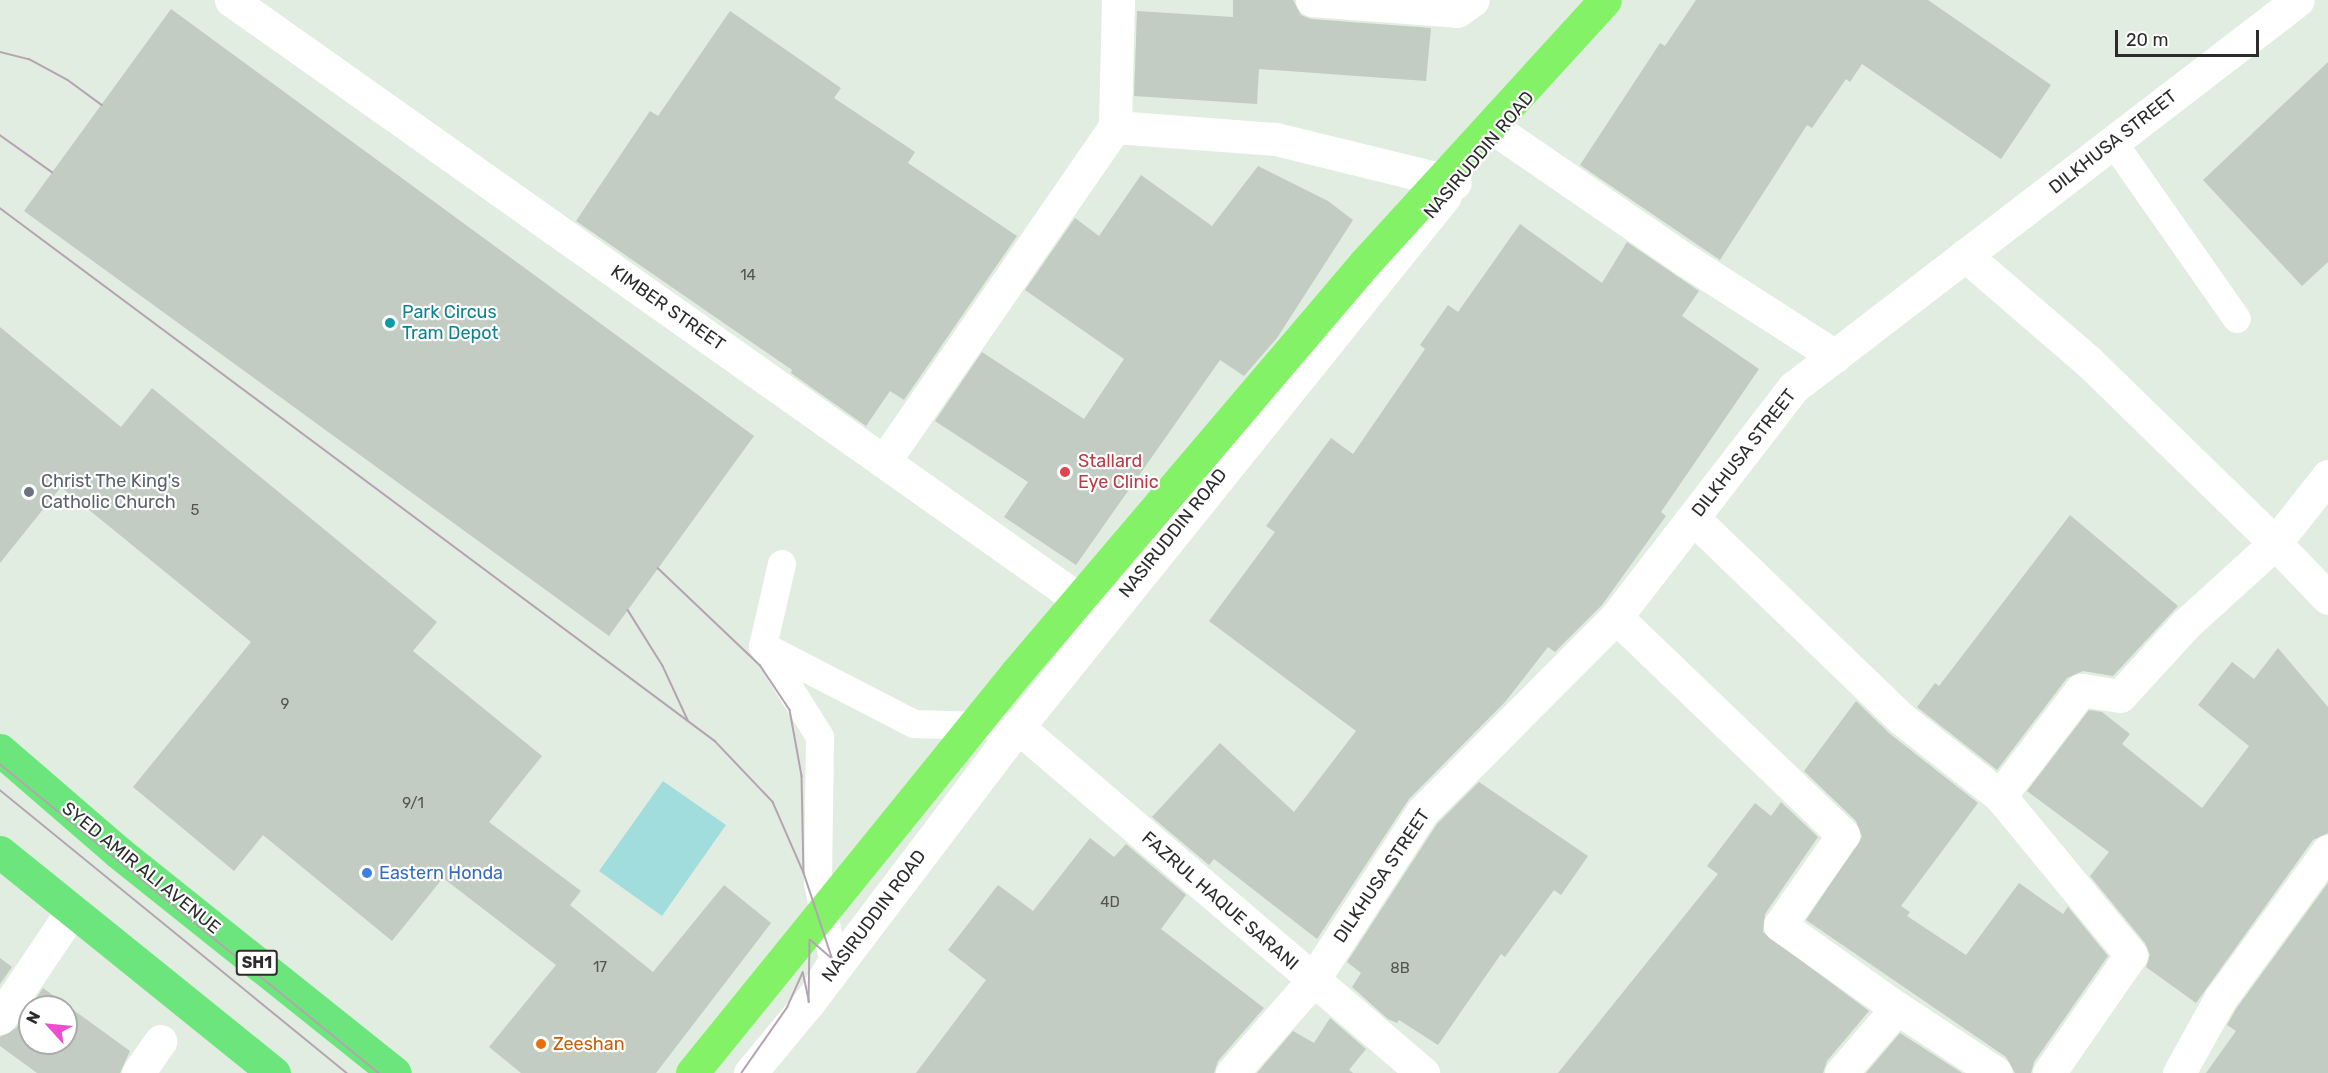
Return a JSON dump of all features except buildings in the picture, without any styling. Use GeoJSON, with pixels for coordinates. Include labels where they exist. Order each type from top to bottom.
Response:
{"type":"FeatureCollection","features":[{"type":"Feature","properties":{"kind":"highway"},"geometry":{"type":"LineString","coordinates":[[692,1073],[1017,672],[1348,282],[1606,0]]}},
{"type":"Feature","properties":{"kind":"main road","name":"SYED AMIR ALI AVENUE"},"geometry":{"type":"LineString","coordinates":[[0,750],[118,852],[395,1073]]}},
{"type":"Feature","properties":{"kind":"main road"},"geometry":{"type":"LineString","coordinates":[[0,852],[274,1073]]}},
{"type":"Feature","properties":{"kind":"street","name":"KIMBER STREET"},"geometry":{"type":"LineString","coordinates":[[231,0],[885,460],[1105,618]]}},
{"type":"Feature","properties":{"kind":"street"},"geometry":{"type":"LineString","coordinates":[[885,460],[1115,127],[1118,0]]}},
{"type":"Feature","properties":{"kind":"street"},"geometry":{"type":"LineString","coordinates":[[1312,0],[1457,11],[1473,0]]}},
{"type":"Feature","properties":{"kind":"street","name":"NASIRUDDIN ROAD"},"geometry":{"type":"LineString","coordinates":[[750,1073],[809,1002],[1018,727],[1455,183],[1606,0]]}},
{"type":"Feature","properties":{"kind":"street","name":"DILKHUSA STREET"},"geometry":{"type":"LineString","coordinates":[[1232,1073],[1313,980],[1422,812],[1616,617],[1794,387],[2298,0]]}},
{"type":"Feature","properties":{"kind":"street"},"geometry":{"type":"LineString","coordinates":[[1115,127],[1276,139],[1455,183]]}},
{"type":"Feature","properties":{"kind":"street"},"geometry":{"type":"LineString","coordinates":[[1499,132],[1687,261],[1835,356]]}},
{"type":"Feature","properties":{"kind":"street"},"geometry":{"type":"LineString","coordinates":[[1965,255],[2088,361],[2275,543],[2328,598]]}},
{"type":"Feature","properties":{"kind":"street"},"geometry":{"type":"LineString","coordinates":[[2000,796],[2081,690],[2120,696],[2185,625],[2275,543],[2328,476]]}},
{"type":"Feature","properties":{"kind":"street"},"geometry":{"type":"LineString","coordinates":[[1693,518],[1902,719],[2000,796],[2131,955],[2049,1073]]}},
{"type":"Feature","properties":{"kind":"street"},"geometry":{"type":"LineString","coordinates":[[1616,617],[1843,835],[1780,925],[1897,1008],[1996,1073]]}},
{"type":"Feature","properties":{"kind":"street","name":"FAZRUL HAQUE SARANI"},"geometry":{"type":"LineString","coordinates":[[1018,727],[1423,1073]]}},
{"type":"Feature","properties":{"kind":"street"},"geometry":{"type":"LineString","coordinates":[[2179,1073],[2220,999],[2328,851]]}},
{"type":"Feature","properties":{"kind":"street"},"geometry":{"type":"LineString","coordinates":[[0,1018],[72,911]]}},
{"type":"Feature","properties":{"kind":"street"},"geometry":{"type":"LineString","coordinates":[[1841,1073],[1897,1008]]}},
{"type":"Feature","properties":{"kind":"street"},"geometry":{"type":"LineString","coordinates":[[138,1073],[160,1041]]}},
{"type":"Feature","properties":{"kind":"lane"},"geometry":{"type":"LineString","coordinates":[[2113,142],[2237,319]]}},
{"type":"Feature","properties":{"kind":"lane"},"geometry":{"type":"LineString","coordinates":[[782,564],[763,646],[820,737],[818,882],[833,960],[809,1002]]}},
{"type":"Feature","properties":{"kind":"lane"},"geometry":{"type":"LineString","coordinates":[[763,646],[914,724],[1018,727]]}},
{"type":"Feature","properties":{"kind":"shaded area"},"geometry":{"type":"Polygon","coordinates":[[[663,781],[726,825],[662,916],[599,871],[663,781]]]}},
{"type":"Feature","properties":{"kind":"tram line"},"geometry":{"type":"LineString","coordinates":[[0,52],[29,59],[68,80],[102,105]]}},
{"type":"Feature","properties":{"kind":"tram line"},"geometry":{"type":"LineString","coordinates":[[0,135],[52,172]]}},
{"type":"Feature","properties":{"kind":"tram line"},"geometry":{"type":"LineString","coordinates":[[0,208],[715,741],[773,802],[804,873]]}},
{"type":"Feature","properties":{"kind":"tram line"},"geometry":{"type":"LineString","coordinates":[[658,568],[760,665],[790,710],[802,776],[804,873],[833,960],[810,940],[809,1002],[803,973],[788,1007],[742,1073]]}},
{"type":"Feature","properties":{"kind":"tram line"},"geometry":{"type":"LineString","coordinates":[[628,610],[663,666],[688,720]]}},
{"type":"Feature","properties":{"kind":"tram line"},"geometry":{"type":"LineString","coordinates":[[0,764],[379,1073]]}},
{"type":"Feature","properties":{"kind":"tram line"},"geometry":{"type":"LineString","coordinates":[[0,790],[347,1073]]}},
{"type":"Feature","properties":{"kind":"place","name":"Park Circus Tram Depot"},"geometry":{"type":"Point","coordinates":[390,323]}},
{"type":"Feature","properties":{"kind":"place","name":"Stallard Eye Clinic"},"geometry":{"type":"Point","coordinates":[1065,472]}},
{"type":"Feature","properties":{"kind":"place","name":"Christ The King's Catholic Church"},"geometry":{"type":"Point","coordinates":[29,492]}},
{"type":"Feature","properties":{"kind":"place","name":"Eastern Honda"},"geometry":{"type":"Point","coordinates":[367,873]}},
{"type":"Feature","properties":{"kind":"place","name":"Zeeshan"},"geometry":{"type":"Point","coordinates":[541,1044]}}]}
